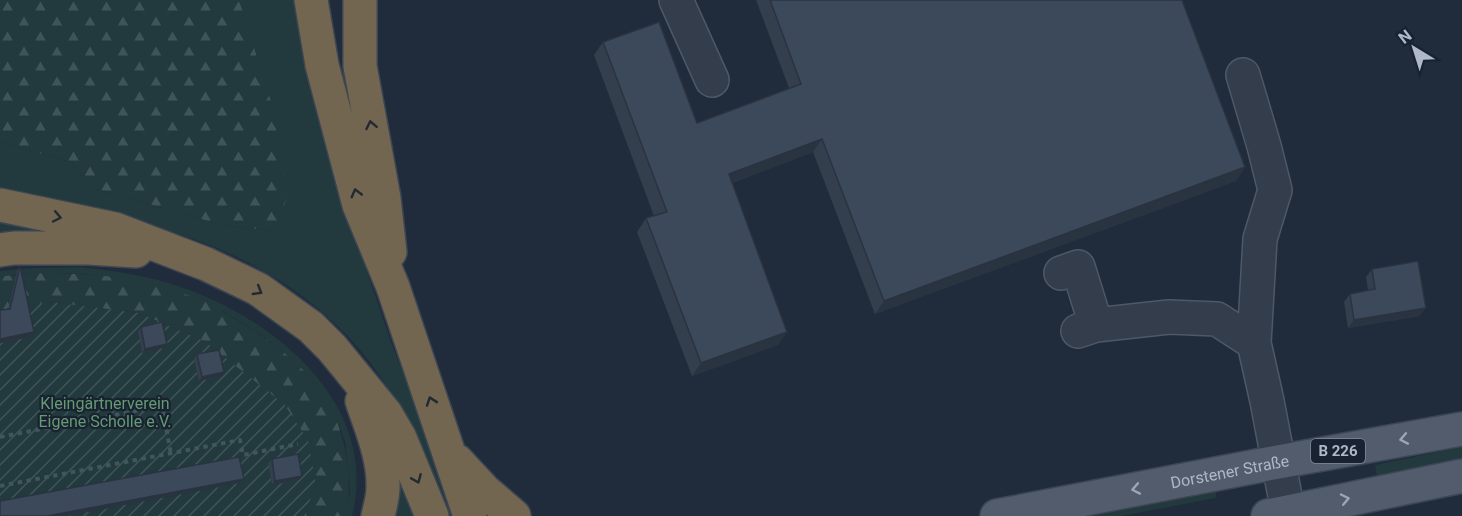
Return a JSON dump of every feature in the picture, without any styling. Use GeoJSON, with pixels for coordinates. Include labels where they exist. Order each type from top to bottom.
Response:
{"type":"FeatureCollection","features":[{"type":"Feature","properties":{"kind":"highway"},"geometry":{"type":"LineString","coordinates":[[311,0],[322,65],[359,206],[393,287],[470,516]]}},
{"type":"Feature","properties":{"kind":"highway"},"geometry":{"type":"LineString","coordinates":[[360,0],[360,66],[384,198],[393,287]]}},
{"type":"Feature","properties":{"kind":"highway"},"geometry":{"type":"LineString","coordinates":[[0,205],[115,229],[206,264],[258,289],[311,327],[332,348],[386,414],[400,438],[432,516]]}},
{"type":"Feature","properties":{"kind":"highway"},"geometry":{"type":"LineString","coordinates":[[0,250],[88,248],[129,250],[206,264]]}},
{"type":"Feature","properties":{"kind":"highway"},"geometry":{"type":"LineString","coordinates":[[354,376],[377,445],[381,467],[383,488],[378,516]]}},
{"type":"Feature","properties":{"kind":"highway"},"geometry":{"type":"LineString","coordinates":[[448,451],[484,491],[514,516]]}},
{"type":"Feature","properties":{"kind":"main road","name":"Dorstener Straße"},"geometry":{"type":"LineString","coordinates":[[997,516],[1462,429]]}},
{"type":"Feature","properties":{"kind":"main road"},"geometry":{"type":"LineString","coordinates":[[1278,514],[1462,476]]}},
{"type":"Feature","properties":{"kind":"lane"},"geometry":{"type":"LineString","coordinates":[[676,0],[712,80]]}},
{"type":"Feature","properties":{"kind":"lane"},"geometry":{"type":"LineString","coordinates":[[1243,75],[1275,190],[1260,239],[1254,343],[1278,462],[1278,514]]}},
{"type":"Feature","properties":{"kind":"lane"},"geometry":{"type":"LineString","coordinates":[[1061,273],[1078,267],[1087,328],[1169,317],[1217,319],[1254,343]]}},
{"type":"Feature","properties":{"kind":"path"},"geometry":{"type":"LineString","coordinates":[[0,437],[162,406],[171,454]]}},
{"type":"Feature","properties":{"kind":"path"},"geometry":{"type":"LineString","coordinates":[[0,486],[240,440],[243,454],[298,444]]}},
{"type":"Feature","properties":{"kind":"green space"},"geometry":{"type":"Polygon","coordinates":[[[0,0],[239,0],[273,108],[287,198],[273,231],[219,224],[96,189],[71,162],[0,142],[0,0]]]}},
{"type":"Feature","properties":{"kind":"green space"},"geometry":{"type":"Polygon","coordinates":[[[239,0],[300,0],[356,239],[391,342],[459,516],[447,516],[403,416],[368,359],[326,316],[277,279],[224,251],[175,233],[0,195],[0,142],[71,162],[96,189],[219,224],[273,231],[239,0]]]}},
{"type":"Feature","properties":{"kind":"green space"},"geometry":{"type":"Polygon","coordinates":[[[0,220],[82,235],[0,239],[0,220]]]}},
{"type":"Feature","properties":{"kind":"green space"},"geometry":{"type":"Polygon","coordinates":[[[81,267],[141,276],[175,285],[212,299],[248,318],[281,342],[311,370],[334,401],[350,437],[357,475],[352,516],[346,516],[350,490],[345,442],[339,425],[288,356],[263,336],[223,311],[119,278],[48,273],[0,277],[0,271],[81,267]]]}},
{"type":"Feature","properties":{"kind":"green space"},"geometry":{"type":"Polygon","coordinates":[[[48,273],[121,278],[192,297],[229,315],[281,350],[314,383],[327,401],[337,422],[348,471],[349,499],[346,516],[304,516],[316,485],[204,341],[139,313],[50,302],[0,310],[0,277],[48,273]]]}},
{"type":"Feature","properties":{"kind":"green space","name":"Kleingärtnerverein Eigene Scholle e.V."},"geometry":{"type":"Polygon","coordinates":[[[50,302],[139,313],[204,341],[284,404],[308,440],[316,485],[304,516],[0,516],[0,310],[50,302]]]}},
{"type":"Feature","properties":{"kind":"green space"},"geometry":{"type":"Polygon","coordinates":[[[1462,447],[1462,459],[1377,478],[1375,465],[1462,447]]]}},
{"type":"Feature","properties":{"kind":"green space"},"geometry":{"type":"Polygon","coordinates":[[[396,465],[414,516],[389,516],[396,465]]]}},
{"type":"Feature","properties":{"kind":"green space"},"geometry":{"type":"Polygon","coordinates":[[[1216,492],[1216,498],[1122,516],[1093,516],[1216,492]]]}},
{"type":"Feature","properties":{"kind":"building"},"geometry":{"type":"Polygon","coordinates":[[[770,0],[1182,0],[1245,167],[884,301],[822,139],[729,174],[787,332],[701,363],[646,218],[667,212],[603,42],[659,22],[697,123],[801,84],[770,0]]]}},
{"type":"Feature","properties":{"kind":"building"},"geometry":{"type":"Polygon","coordinates":[[[1418,261],[1426,308],[1354,320],[1350,294],[1375,289],[1372,269],[1418,261]]]}},
{"type":"Feature","properties":{"kind":"building"},"geometry":{"type":"Polygon","coordinates":[[[20,266],[34,332],[0,339],[0,310],[10,309],[20,266]]]}},
{"type":"Feature","properties":{"kind":"building"},"geometry":{"type":"Polygon","coordinates":[[[162,322],[167,344],[145,349],[141,327],[162,322]]]}},
{"type":"Feature","properties":{"kind":"building"},"geometry":{"type":"Polygon","coordinates":[[[219,350],[224,372],[202,377],[197,354],[219,350]]]}},
{"type":"Feature","properties":{"kind":"building"},"geometry":{"type":"Polygon","coordinates":[[[298,454],[302,476],[275,481],[272,459],[298,454]]]}},
{"type":"Feature","properties":{"kind":"building"},"geometry":{"type":"Polygon","coordinates":[[[239,457],[244,479],[47,516],[0,516],[0,501],[239,457]]]}}]}
